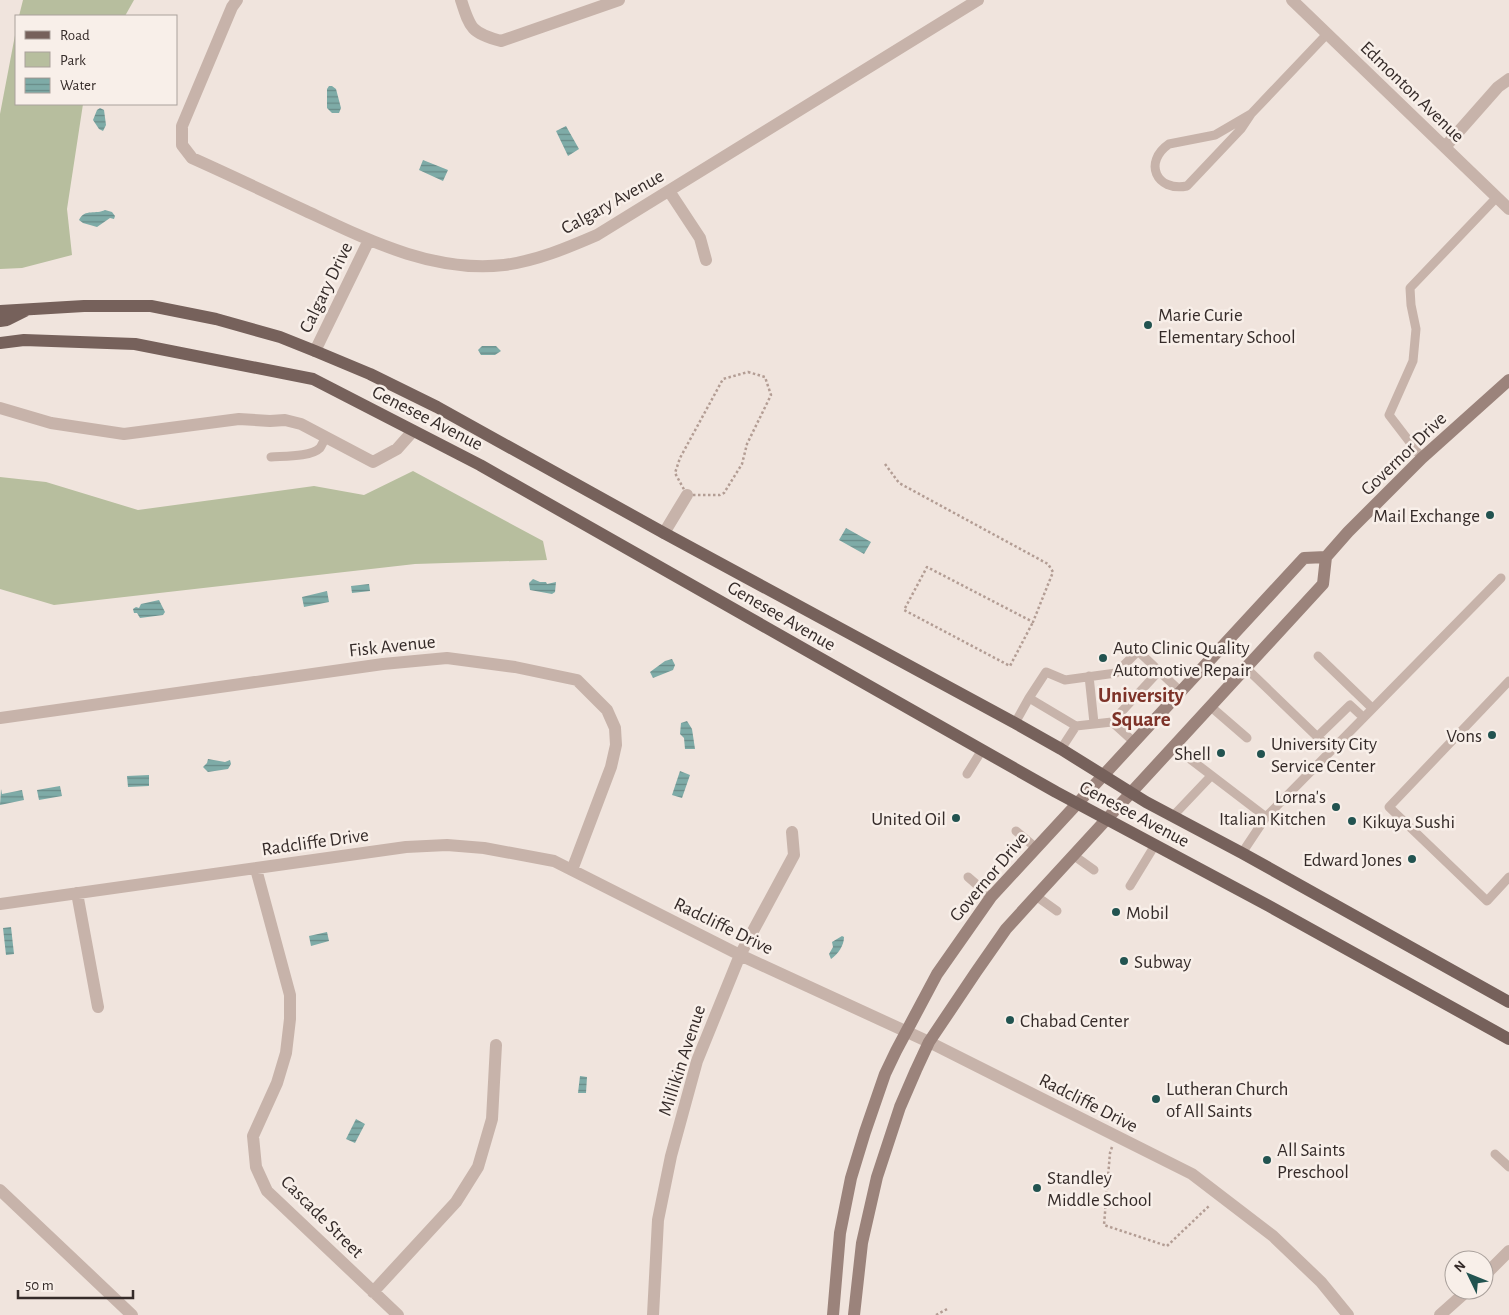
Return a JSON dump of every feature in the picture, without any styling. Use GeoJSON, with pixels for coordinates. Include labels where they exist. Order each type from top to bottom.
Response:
{"type":"FeatureCollection","features":[{"type":"Feature","properties":{"kind":"main road","name":"Genesee Avenue"},"geometry":{"type":"LineString","coordinates":[[0,311],[84,306],[150,306],[216,319],[280,337],[370,374],[437,407],[664,534],[1015,723],[1061,749],[1131,793],[1509,1002]]}},
{"type":"Feature","properties":{"kind":"main road"},"geometry":{"type":"LineString","coordinates":[[0,321],[7,320],[31,308]]}},
{"type":"Feature","properties":{"kind":"main road","name":"Genesee Avenue"},"geometry":{"type":"LineString","coordinates":[[0,343],[24,340],[135,344],[313,379],[488,470],[1106,820],[1269,906],[1509,1039]]}},
{"type":"Feature","properties":{"kind":"main road","name":"Governor Drive"},"geometry":{"type":"LineString","coordinates":[[833,1315],[840,1233],[851,1178],[885,1074],[937,974],[991,896],[1304,558],[1326,557],[1348,532],[1422,458],[1509,380]]}},
{"type":"Feature","properties":{"kind":"main road"},"geometry":{"type":"LineString","coordinates":[[854,1315],[862,1243],[877,1177],[900,1107],[929,1042],[1006,929],[1323,584],[1326,557]]}},
{"type":"Feature","properties":{"kind":"street","name":"Calgary Avenue"},"geometry":{"type":"LineString","coordinates":[[237,0],[232,7],[182,126],[182,145],[192,158],[369,240],[418,258],[461,265],[504,265],[555,253],[597,235],[978,0]]}},
{"type":"Feature","properties":{"kind":"street"},"geometry":{"type":"LineString","coordinates":[[461,0],[469,25],[484,36],[501,41],[619,0]]}},
{"type":"Feature","properties":{"kind":"street","name":"Edmonton Avenue"},"geometry":{"type":"LineString","coordinates":[[1292,0],[1509,209]]}},
{"type":"Feature","properties":{"kind":"street"},"geometry":{"type":"LineString","coordinates":[[1445,147],[1498,87],[1509,79]]}},
{"type":"Feature","properties":{"kind":"street"},"geometry":{"type":"LineString","coordinates":[[669,191],[700,238],[706,260]]}},
{"type":"Feature","properties":{"kind":"street","name":"Calgary Drive"},"geometry":{"type":"LineString","coordinates":[[315,351],[369,240]]}},
{"type":"Feature","properties":{"kind":"street"},"geometry":{"type":"LineString","coordinates":[[0,408],[51,423],[124,434],[250,419],[285,420],[301,424],[373,462],[397,449],[413,431]]}},
{"type":"Feature","properties":{"kind":"street"},"geometry":{"type":"LineString","coordinates":[[664,534],[687,495]]}},
{"type":"Feature","properties":{"kind":"street","name":"Fisk Avenue"},"geometry":{"type":"LineString","coordinates":[[0,718],[383,664],[447,658],[515,667],[577,680],[607,710],[615,728],[616,745],[611,767],[572,870]]}},
{"type":"Feature","properties":{"kind":"street","name":"Millikin Avenue"},"geometry":{"type":"LineString","coordinates":[[653,1315],[658,1220],[672,1156],[697,1061],[740,955],[794,855],[792,832]]}},
{"type":"Feature","properties":{"kind":"street","name":"Radcliffe Drive"},"geometry":{"type":"LineString","coordinates":[[0,904],[406,847],[447,845],[484,848],[554,861],[740,955],[929,1042],[1192,1174],[1273,1236],[1320,1282],[1348,1315]]}},
{"type":"Feature","properties":{"kind":"street","name":"Cascade Street"},"geometry":{"type":"LineString","coordinates":[[256,869],[290,995],[286,1054],[277,1082],[253,1136],[256,1167],[267,1191],[398,1315]]}},
{"type":"Feature","properties":{"kind":"street"},"geometry":{"type":"LineString","coordinates":[[77,893],[98,1007]]}},
{"type":"Feature","properties":{"kind":"street"},"geometry":{"type":"LineString","coordinates":[[373,1292],[456,1202],[478,1167],[492,1119],[496,1045]]}},
{"type":"Feature","properties":{"kind":"street"},"geometry":{"type":"LineString","coordinates":[[0,1190],[132,1315]]}},
{"type":"Feature","properties":{"kind":"street"},"geometry":{"type":"LineString","coordinates":[[1494,1266],[1509,1251]]}},
{"type":"Feature","properties":{"kind":"street"},"geometry":{"type":"LineString","coordinates":[[1440,1315],[1457,1300]]}},
{"type":"Feature","properties":{"kind":"lane"},"geometry":{"type":"LineString","coordinates":[[1251,114],[1215,135],[1168,144],[1158,153],[1155,164],[1156,172],[1160,179],[1168,186],[1177,188],[1187,186],[1241,129],[1251,114],[1327,34]]}},
{"type":"Feature","properties":{"kind":"lane"},"geometry":{"type":"LineString","coordinates":[[1422,458],[1390,415],[1413,361],[1416,330],[1410,288],[1497,197]]}},
{"type":"Feature","properties":{"kind":"lane"},"geometry":{"type":"LineString","coordinates":[[272,457],[304,454],[314,451],[320,448],[326,437]]}},
{"type":"Feature","properties":{"kind":"lane"},"geometry":{"type":"LineString","coordinates":[[1242,853],[1266,817],[1501,578]]}},
{"type":"Feature","properties":{"kind":"lane"},"geometry":{"type":"LineString","coordinates":[[1015,723],[1046,672],[1065,680],[1116,673],[1138,651],[1180,691]]}},
{"type":"Feature","properties":{"kind":"lane"},"geometry":{"type":"LineString","coordinates":[[1318,656],[1372,708]]}},
{"type":"Feature","properties":{"kind":"lane"},"geometry":{"type":"LineString","coordinates":[[1246,668],[1331,750]]}},
{"type":"Feature","properties":{"kind":"lane"},"geometry":{"type":"LineString","coordinates":[[1029,698],[1076,726],[1112,722],[1159,671]]}},
{"type":"Feature","properties":{"kind":"lane"},"geometry":{"type":"LineString","coordinates":[[1089,676],[1094,723]]}},
{"type":"Feature","properties":{"kind":"lane"},"geometry":{"type":"LineString","coordinates":[[1509,680],[1389,807],[1487,901],[1509,877]]}},
{"type":"Feature","properties":{"kind":"lane"},"geometry":{"type":"LineString","coordinates":[[1317,737],[1350,705],[1363,717]]}},
{"type":"Feature","properties":{"kind":"lane"},"geometry":{"type":"LineString","coordinates":[[1210,706],[1246,738]]}},
{"type":"Feature","properties":{"kind":"lane"},"geometry":{"type":"LineString","coordinates":[[1112,722],[1134,742]]}},
{"type":"Feature","properties":{"kind":"lane"},"geometry":{"type":"LineString","coordinates":[[1061,749],[1076,726]]}},
{"type":"Feature","properties":{"kind":"lane"},"geometry":{"type":"LineString","coordinates":[[1173,746],[1266,817]]}},
{"type":"Feature","properties":{"kind":"lane"},"geometry":{"type":"LineString","coordinates":[[968,774],[982,750]]}},
{"type":"Feature","properties":{"kind":"lane"},"geometry":{"type":"LineString","coordinates":[[1173,816],[1211,776]]}},
{"type":"Feature","properties":{"kind":"lane"},"geometry":{"type":"LineString","coordinates":[[1016,832],[1036,847]]}},
{"type":"Feature","properties":{"kind":"lane"},"geometry":{"type":"LineString","coordinates":[[1130,886],[1155,845]]}},
{"type":"Feature","properties":{"kind":"lane"},"geometry":{"type":"LineString","coordinates":[[1073,855],[1094,870]]}},
{"type":"Feature","properties":{"kind":"lane"},"geometry":{"type":"LineString","coordinates":[[968,877],[991,896]]}},
{"type":"Feature","properties":{"kind":"lane"},"geometry":{"type":"LineString","coordinates":[[1036,896],[1057,910]]}},
{"type":"Feature","properties":{"kind":"lane"},"geometry":{"type":"LineString","coordinates":[[1495,1154],[1509,1168]]}},
{"type":"Feature","properties":{"kind":"path"},"geometry":{"type":"LineString","coordinates":[[680,458],[723,379],[748,372],[766,377],[771,395],[747,444],[742,464],[724,493]]}},
{"type":"Feature","properties":{"kind":"path"},"geometry":{"type":"LineString","coordinates":[[886,464],[899,483],[1048,564],[1053,572],[1032,622],[1010,666],[904,610],[927,567],[1032,622]]}},
{"type":"Feature","properties":{"kind":"path"},"geometry":{"type":"LineString","coordinates":[[1117,1136],[1110,1153],[1104,1225],[1167,1246],[1220,1195]]}},
{"type":"Feature","properties":{"kind":"path"},"geometry":{"type":"LineString","coordinates":[[936,1315],[949,1308]]}},
{"type":"Feature","properties":{"kind":"green space"},"geometry":{"type":"Polygon","coordinates":[[[23,0],[134,0],[126,15],[19,15],[23,0]]]}},
{"type":"Feature","properties":{"kind":"green space"},"geometry":{"type":"Polygon","coordinates":[[[15,35],[15,105],[83,105],[67,209],[72,255],[22,268],[0,269],[0,114],[15,35]]]}},
{"type":"Feature","properties":{"kind":"green space"},"geometry":{"type":"Polygon","coordinates":[[[413,471],[543,541],[547,560],[415,564],[54,605],[0,589],[0,477],[46,482],[138,510],[314,486],[364,495],[413,471]]]}},
{"type":"Feature","properties":{"kind":"water"},"geometry":{"type":"Polygon","coordinates":[[[329,86],[336,89],[341,108],[339,113],[332,113],[327,108],[327,89],[329,86]]]}},
{"type":"Feature","properties":{"kind":"water"},"geometry":{"type":"Polygon","coordinates":[[[100,108],[104,110],[106,125],[103,131],[99,129],[93,120],[97,110],[100,108]]]}},
{"type":"Feature","properties":{"kind":"water"},"geometry":{"type":"Polygon","coordinates":[[[566,126],[579,149],[568,156],[556,131],[566,126]]]}},
{"type":"Feature","properties":{"kind":"water"},"geometry":{"type":"Polygon","coordinates":[[[423,160],[448,170],[443,181],[419,170],[423,160]]]}},
{"type":"Feature","properties":{"kind":"water"},"geometry":{"type":"Polygon","coordinates":[[[105,210],[112,212],[115,216],[114,219],[110,218],[97,227],[79,220],[84,214],[105,210]]]}},
{"type":"Feature","properties":{"kind":"water"},"geometry":{"type":"Polygon","coordinates":[[[482,346],[496,346],[501,351],[495,355],[481,355],[478,350],[482,346]]]}},
{"type":"Feature","properties":{"kind":"water"},"geometry":{"type":"Polygon","coordinates":[[[846,528],[871,542],[864,554],[839,540],[846,528]]]}},
{"type":"Feature","properties":{"kind":"water"},"geometry":{"type":"Polygon","coordinates":[[[533,579],[546,582],[547,584],[556,582],[555,592],[552,594],[530,590],[529,583],[533,579]]]}},
{"type":"Feature","properties":{"kind":"water"},"geometry":{"type":"Polygon","coordinates":[[[369,584],[370,591],[352,593],[351,586],[369,584]]]}},
{"type":"Feature","properties":{"kind":"water"},"geometry":{"type":"Polygon","coordinates":[[[327,591],[329,602],[304,607],[302,597],[327,591]]]}},
{"type":"Feature","properties":{"kind":"water"},"geometry":{"type":"Polygon","coordinates":[[[159,600],[165,612],[163,615],[140,618],[137,613],[134,613],[133,609],[139,608],[141,604],[159,600]]]}},
{"type":"Feature","properties":{"kind":"water"},"geometry":{"type":"Polygon","coordinates":[[[672,659],[675,665],[673,670],[653,678],[650,672],[665,661],[672,659]]]}},
{"type":"Feature","properties":{"kind":"water"},"geometry":{"type":"Polygon","coordinates":[[[687,721],[692,729],[695,749],[685,749],[684,738],[680,734],[681,723],[687,721]]]}},
{"type":"Feature","properties":{"kind":"water"},"geometry":{"type":"Polygon","coordinates":[[[208,759],[225,762],[230,760],[231,764],[228,769],[208,772],[203,767],[208,759]]]}},
{"type":"Feature","properties":{"kind":"water"},"geometry":{"type":"Polygon","coordinates":[[[680,771],[690,775],[682,798],[672,795],[680,771]]]}},
{"type":"Feature","properties":{"kind":"water"},"geometry":{"type":"Polygon","coordinates":[[[149,775],[149,786],[128,787],[127,776],[149,775]]]}},
{"type":"Feature","properties":{"kind":"water"},"geometry":{"type":"Polygon","coordinates":[[[60,786],[62,796],[39,800],[37,790],[60,786]]]}},
{"type":"Feature","properties":{"kind":"water"},"geometry":{"type":"Polygon","coordinates":[[[1,789],[2,794],[22,790],[24,800],[0,805],[1,789]]]}},
{"type":"Feature","properties":{"kind":"water"},"geometry":{"type":"Polygon","coordinates":[[[11,927],[14,954],[6,955],[3,928],[11,927]]]}},
{"type":"Feature","properties":{"kind":"water"},"geometry":{"type":"Polygon","coordinates":[[[327,932],[329,941],[311,946],[309,936],[327,932]]]}},
{"type":"Feature","properties":{"kind":"water"},"geometry":{"type":"Polygon","coordinates":[[[842,936],[844,940],[842,947],[831,959],[829,954],[833,947],[832,942],[842,936]]]}},
{"type":"Feature","properties":{"kind":"water"},"geometry":{"type":"Polygon","coordinates":[[[580,1076],[587,1077],[586,1093],[578,1093],[580,1076]]]}},
{"type":"Feature","properties":{"kind":"water"},"geometry":{"type":"Polygon","coordinates":[[[356,1119],[365,1124],[355,1143],[346,1139],[356,1119]]]}},
{"type":"Feature","properties":{"kind":"place","name":"Marie Curie Elementary School"},"geometry":{"type":"Point","coordinates":[1148,325]}},
{"type":"Feature","properties":{"kind":"place","name":"Mail Exchange"},"geometry":{"type":"Point","coordinates":[1490,515]}},
{"type":"Feature","properties":{"kind":"place","name":"Auto Clinic Quality Automotive Repair"},"geometry":{"type":"Point","coordinates":[1103,658]}},
{"type":"Feature","properties":{"kind":"place","name":"Vons"},"geometry":{"type":"Point","coordinates":[1492,735]}},
{"type":"Feature","properties":{"kind":"place","name":"Shell"},"geometry":{"type":"Point","coordinates":[1221,753]}},
{"type":"Feature","properties":{"kind":"place","name":"University City Service Center"},"geometry":{"type":"Point","coordinates":[1261,754]}},
{"type":"Feature","properties":{"kind":"place","name":"Lorna's Italian Kitchen"},"geometry":{"type":"Point","coordinates":[1336,807]}},
{"type":"Feature","properties":{"kind":"place","name":"United Oil"},"geometry":{"type":"Point","coordinates":[956,818]}},
{"type":"Feature","properties":{"kind":"place","name":"Kikuya Sushi"},"geometry":{"type":"Point","coordinates":[1352,821]}},
{"type":"Feature","properties":{"kind":"place","name":"Edward Jones"},"geometry":{"type":"Point","coordinates":[1412,859]}},
{"type":"Feature","properties":{"kind":"place","name":"Mobil"},"geometry":{"type":"Point","coordinates":[1116,912]}},
{"type":"Feature","properties":{"kind":"place","name":"Subway"},"geometry":{"type":"Point","coordinates":[1124,961]}},
{"type":"Feature","properties":{"kind":"place","name":"Chabad Center"},"geometry":{"type":"Point","coordinates":[1010,1020]}},
{"type":"Feature","properties":{"kind":"place","name":"Lutheran Church of All Saints"},"geometry":{"type":"Point","coordinates":[1156,1099]}},
{"type":"Feature","properties":{"kind":"place","name":"All Saints Preschool"},"geometry":{"type":"Point","coordinates":[1267,1160]}},
{"type":"Feature","properties":{"kind":"place","name":"Standley Middle School"},"geometry":{"type":"Point","coordinates":[1037,1188]}},
{"type":"Feature","properties":{"kind":"district","name":"University Square"},"geometry":{"type":"Point","coordinates":[1141,707]}}]}
